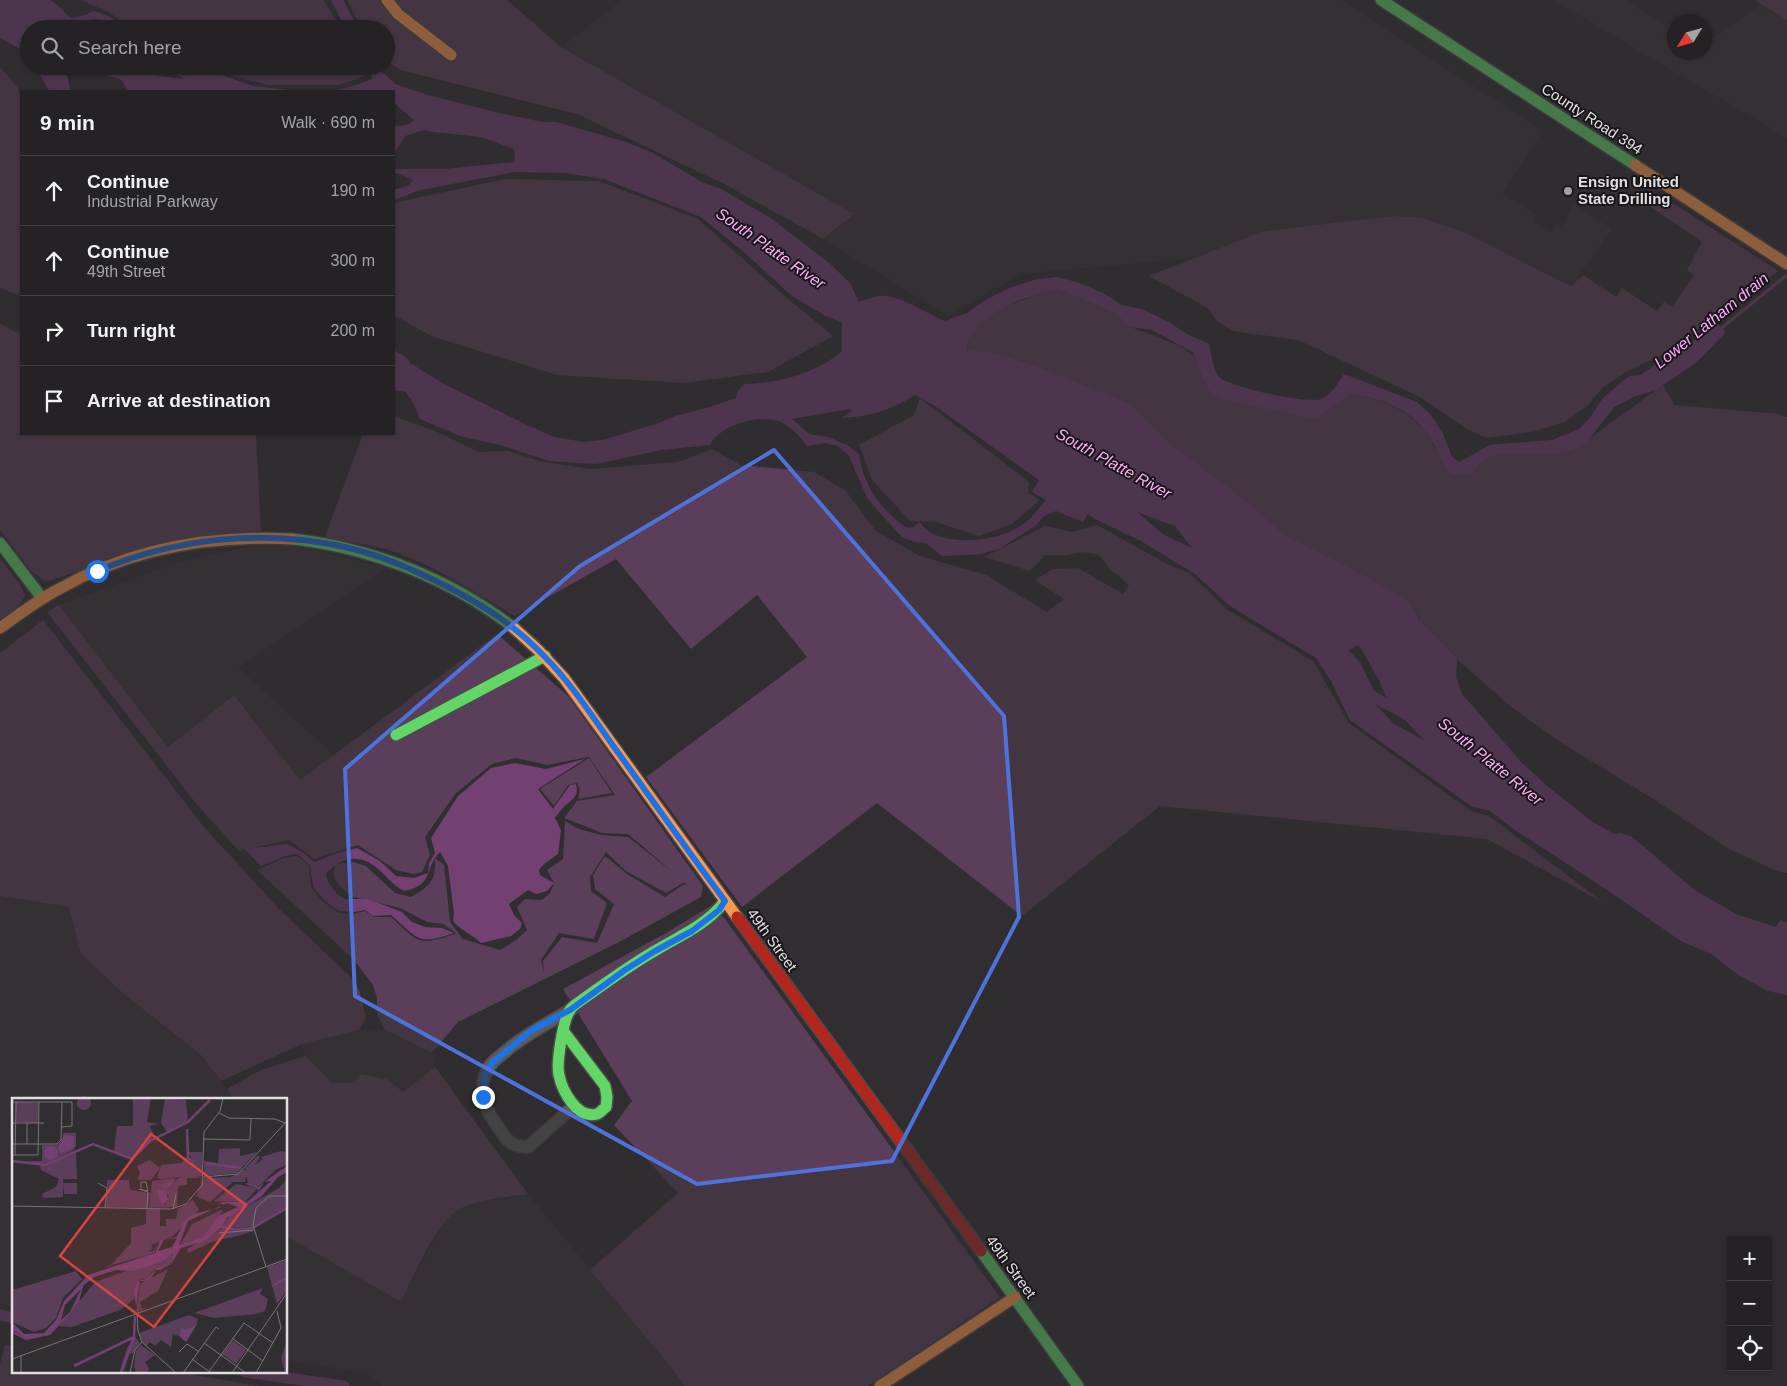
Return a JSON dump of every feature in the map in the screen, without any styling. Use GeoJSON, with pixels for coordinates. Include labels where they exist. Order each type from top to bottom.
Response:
{"type":"FeatureCollection","features":[{"type":"Feature","properties":{"kind":"street"},"geometry":{"type":"LineString","coordinates":[[387,0],[398,14],[451,55]]}},
{"type":"Feature","properties":{"kind":"street","name":"County Road 394"},"geometry":{"type":"LineString","coordinates":[[1381,0],[1782,261]]}},
{"type":"Feature","properties":{"kind":"street"},"geometry":{"type":"LineString","coordinates":[[1782,261],[1787,250]]}},
{"type":"Feature","properties":{"kind":"street","name":"49th Street"},"geometry":{"type":"LineString","coordinates":[[0,628],[42,598],[71,582],[120,561],[155,551],[225,540],[267,538],[306,541],[349,548],[417,571],[482,605],[510,625],[545,656],[584,704],[1078,1386]]}},
{"type":"Feature","properties":{"kind":"street"},"geometry":{"type":"LineString","coordinates":[[0,543],[42,598]]}},
{"type":"Feature","properties":{"kind":"street"},"geometry":{"type":"LineString","coordinates":[[396,735],[545,656]]}},
{"type":"Feature","properties":{"kind":"street"},"geometry":{"type":"LineString","coordinates":[[574,1106],[528,1147],[511,1144],[490,1116],[483,1097],[485,1074],[493,1062],[532,1030],[570,1010],[662,946],[692,931],[719,910],[725,901]]}},
{"type":"Feature","properties":{"kind":"street"},"geometry":{"type":"LineString","coordinates":[[564,1032],[605,1086],[606,1107],[597,1114],[586,1113],[574,1106],[561,1084],[558,1070],[564,1032],[570,1010]]}},
{"type":"Feature","properties":{"kind":"street"},"geometry":{"type":"LineString","coordinates":[[880,1386],[1015,1297]]}},
{"type":"Feature","properties":{"kind":"highlighted area"},"geometry":{"type":"Polygon","coordinates":[[[774,450],[1004,716],[1019,917],[892,1161],[697,1184],[355,996],[345,769],[580,566],[774,450]]]}},
{"type":"Feature","properties":{"kind":"shaded area"},"geometry":{"type":"Polygon","coordinates":[[[81,0],[324,0],[335,20],[121,20],[81,0]]]}},
{"type":"Feature","properties":{"kind":"shaded area"},"geometry":{"type":"Polygon","coordinates":[[[347,0],[507,0],[561,47],[854,214],[823,239],[724,184],[577,114],[401,70],[395,66],[395,20],[357,20],[347,0]]]}},
{"type":"Feature","properties":{"kind":"shaded area"},"geometry":{"type":"Polygon","coordinates":[[[623,0],[1341,0],[1542,131],[1503,194],[1537,215],[1534,221],[1551,231],[1556,224],[1561,227],[1574,205],[1612,229],[1571,286],[1468,234],[1424,218],[1260,232],[1193,258],[1021,274],[948,316],[823,239],[854,214],[561,47],[623,0]]]}},
{"type":"Feature","properties":{"kind":"shaded area"},"geometry":{"type":"Polygon","coordinates":[[[1553,0],[1625,0],[1667,26],[1667,60],[1712,60],[1712,39],[1760,5],[1787,20],[1787,138],[1553,0]]]}},
{"type":"Feature","properties":{"kind":"shaded area"},"geometry":{"type":"Polygon","coordinates":[[[1754,0],[1787,0],[1787,20],[1754,0]]]}},
{"type":"Feature","properties":{"kind":"shaded area"},"geometry":{"type":"Polygon","coordinates":[[[0,67],[18,88],[20,93],[20,296],[0,288],[0,67]]]}},
{"type":"Feature","properties":{"kind":"shaded area"},"geometry":{"type":"Polygon","coordinates":[[[230,75],[365,76],[338,85],[268,85],[230,75]]]}},
{"type":"Feature","properties":{"kind":"shaded area"},"geometry":{"type":"Polygon","coordinates":[[[505,179],[599,181],[698,219],[833,336],[768,372],[683,383],[557,375],[431,336],[395,316],[395,203],[505,179]]]}},
{"type":"Feature","properties":{"kind":"shaded area"},"geometry":{"type":"Polygon","coordinates":[[[1655,196],[1676,205],[1778,271],[1660,356],[1626,372],[1603,387],[1588,405],[1565,422],[1532,432],[1487,438],[1467,429],[1420,397],[1298,340],[1232,331],[1217,321],[1208,308],[1149,276],[1260,232],[1392,216],[1424,218],[1468,234],[1571,286],[1583,275],[1616,297],[1622,288],[1657,311],[1664,302],[1672,307],[1694,275],[1687,270],[1702,242],[1645,203],[1655,196]]]}},
{"type":"Feature","properties":{"kind":"shaded area"},"geometry":{"type":"Polygon","coordinates":[[[1058,289],[1114,313],[1131,327],[1178,345],[1194,355],[1197,366],[1210,393],[1316,419],[1351,394],[1375,399],[1395,407],[1414,420],[1430,438],[1441,458],[1472,475],[1480,464],[1494,455],[1575,449],[1663,385],[1675,405],[1778,414],[1787,417],[1787,873],[1777,871],[1727,848],[1650,797],[1560,742],[1510,706],[1457,659],[1421,621],[1410,602],[1374,580],[1285,535],[1243,498],[1166,440],[967,351],[968,339],[983,320],[1007,306],[1058,289]]]}},
{"type":"Feature","properties":{"kind":"shaded area"},"geometry":{"type":"Polygon","coordinates":[[[0,324],[20,334],[20,435],[256,435],[261,532],[169,541],[46,582],[32,572],[0,530],[0,324]]]}},
{"type":"Feature","properties":{"kind":"shaded area"},"geometry":{"type":"Polygon","coordinates":[[[920,398],[1029,482],[1028,493],[1040,500],[1012,524],[979,536],[936,522],[910,521],[872,480],[859,445],[914,415],[920,398]]]}},
{"type":"Feature","properties":{"kind":"shaded area"},"geometry":{"type":"Polygon","coordinates":[[[395,416],[435,431],[479,452],[508,451],[543,462],[590,469],[678,462],[712,449],[741,465],[814,472],[845,490],[876,531],[920,556],[986,575],[1047,612],[1064,599],[1035,580],[1053,569],[1078,568],[1123,594],[1129,585],[1110,569],[1099,555],[1085,552],[1066,555],[1045,555],[1030,571],[984,557],[1045,526],[1072,532],[1097,525],[1167,564],[1189,573],[1228,610],[1313,661],[1349,723],[1471,811],[1489,816],[1604,903],[1487,839],[1160,806],[1022,916],[877,803],[742,907],[646,777],[807,657],[757,595],[691,649],[616,559],[515,616],[455,580],[408,557],[375,547],[324,539],[363,435],[395,435],[395,416]]]}},
{"type":"Feature","properties":{"kind":"shaded area"},"geometry":{"type":"Polygon","coordinates":[[[264,543],[320,551],[386,568],[238,668],[335,756],[300,780],[234,695],[168,747],[59,605],[182,561],[264,543]]]}},
{"type":"Feature","properties":{"kind":"shaded area"},"geometry":{"type":"Polygon","coordinates":[[[0,558],[20,584],[25,596],[17,609],[0,620],[0,558]]]}},
{"type":"Feature","properties":{"kind":"shaded area"},"geometry":{"type":"Polygon","coordinates":[[[59,605],[168,747],[234,695],[300,780],[497,634],[568,696],[703,886],[701,897],[621,941],[458,1022],[432,1053],[385,1030],[377,1015],[377,998],[373,985],[354,960],[257,870],[284,858],[297,856],[309,865],[311,887],[322,901],[339,913],[353,914],[365,911],[374,917],[391,917],[413,937],[425,941],[456,933],[443,924],[427,922],[400,908],[350,896],[337,883],[333,874],[336,864],[353,862],[366,866],[395,893],[411,897],[423,890],[433,878],[435,858],[444,865],[450,922],[463,939],[500,950],[527,930],[517,907],[525,899],[542,900],[550,893],[554,883],[547,870],[563,859],[565,821],[579,829],[601,835],[628,837],[674,873],[628,834],[602,833],[564,818],[577,801],[615,795],[589,757],[547,765],[516,758],[492,764],[456,793],[425,837],[430,855],[422,872],[414,874],[396,870],[358,845],[314,859],[289,840],[239,851],[198,806],[47,612],[59,605]],[[606,852],[590,877],[591,891],[607,903],[594,939],[559,933],[541,960],[544,972],[543,961],[562,937],[597,943],[614,904],[595,889],[593,875],[605,856],[627,874],[665,897],[686,883],[666,893],[626,871],[606,852]]]}},
{"type":"Feature","properties":{"kind":"shaded area"},"geometry":{"type":"Polygon","coordinates":[[[43,620],[204,827],[280,910],[353,979],[360,993],[366,1017],[359,1030],[302,1044],[221,1081],[201,1055],[125,995],[81,954],[69,907],[0,896],[0,653],[43,620]]]}},
{"type":"Feature","properties":{"kind":"shaded area"},"geometry":{"type":"Polygon","coordinates":[[[589,758],[612,793],[578,799],[580,790],[577,783],[568,785],[554,806],[540,789],[589,758]]]}},
{"type":"Feature","properties":{"kind":"shaded area"},"geometry":{"type":"Polygon","coordinates":[[[0,896],[69,907],[81,954],[125,995],[201,1055],[233,1098],[12,1098],[12,1307],[0,1304],[0,896]]]}},
{"type":"Feature","properties":{"kind":"shaded area"},"geometry":{"type":"Polygon","coordinates":[[[714,904],[1000,1297],[868,1386],[684,1386],[674,1371],[590,1270],[678,1193],[614,1125],[632,1101],[563,989],[666,933],[714,904]]]}},
{"type":"Feature","properties":{"kind":"shaded area"},"geometry":{"type":"Polygon","coordinates":[[[359,1030],[385,1030],[432,1053],[435,1067],[403,1093],[387,1079],[360,1074],[357,1080],[350,1084],[331,1082],[305,1056],[302,1044],[359,1030]]]}},
{"type":"Feature","properties":{"kind":"shaded area"},"geometry":{"type":"Polygon","coordinates":[[[305,1056],[331,1082],[351,1082],[358,1078],[360,1074],[387,1079],[403,1092],[435,1067],[528,1194],[472,1204],[457,1211],[440,1228],[425,1253],[401,1302],[288,1237],[288,1098],[233,1098],[227,1089],[261,1070],[305,1056]]]}},
{"type":"Feature","properties":{"kind":"shaded area"},"geometry":{"type":"Polygon","coordinates":[[[528,1194],[674,1371],[684,1386],[383,1386],[366,1373],[288,1360],[288,1237],[401,1302],[436,1235],[447,1219],[458,1210],[484,1201],[528,1194]]]}},
{"type":"Feature","properties":{"kind":"shaded area"},"geometry":{"type":"Polygon","coordinates":[[[5,1345],[12,1346],[12,1374],[187,1374],[259,1386],[0,1386],[0,1364],[5,1345]]]}},
{"type":"Feature","properties":{"kind":"water"},"geometry":{"type":"Polygon","coordinates":[[[0,0],[50,0],[72,17],[94,11],[114,20],[20,20],[20,49],[0,38],[0,0]]]}},
{"type":"Feature","properties":{"kind":"water"},"geometry":{"type":"Polygon","coordinates":[[[41,75],[67,75],[71,90],[48,90],[41,75]]]}},
{"type":"Feature","properties":{"kind":"water"},"geometry":{"type":"Polygon","coordinates":[[[106,75],[157,75],[185,79],[177,75],[222,75],[253,86],[290,90],[127,90],[122,80],[106,75]]]}},
{"type":"Feature","properties":{"kind":"water","name":"South Platte River"},"geometry":{"type":"Polygon","coordinates":[[[386,75],[395,84],[428,95],[542,122],[556,122],[626,142],[651,152],[702,182],[721,189],[772,219],[829,263],[850,283],[859,302],[876,296],[887,296],[904,301],[945,321],[967,313],[987,299],[1012,287],[1034,280],[1056,277],[1077,282],[1103,293],[1122,305],[1142,309],[1209,344],[1217,374],[1225,381],[1252,390],[1285,397],[1313,400],[1321,399],[1328,395],[1344,374],[1417,402],[1431,415],[1443,434],[1452,457],[1459,462],[1490,445],[1552,440],[1579,429],[1589,419],[1603,398],[1629,376],[1640,375],[1717,324],[1726,332],[1696,363],[1656,390],[1636,396],[1614,407],[1588,441],[1575,449],[1555,454],[1494,455],[1480,464],[1472,475],[1451,474],[1433,443],[1416,421],[1397,408],[1375,399],[1351,394],[1316,419],[1231,401],[1210,393],[1197,366],[1194,353],[1152,330],[1131,327],[1114,313],[1058,289],[1019,300],[996,312],[979,324],[968,340],[967,351],[991,352],[1037,367],[1128,403],[1166,440],[1243,498],[1285,535],[1374,580],[1410,602],[1419,619],[1457,659],[1456,677],[1462,694],[1522,763],[1546,785],[1591,821],[1614,834],[1621,833],[1632,837],[1696,891],[1738,915],[1776,927],[1780,920],[1787,922],[1787,995],[1768,991],[1740,976],[1711,954],[1681,941],[1515,830],[1490,811],[1471,806],[1350,720],[1331,681],[1316,658],[1230,606],[1195,574],[1141,541],[1088,514],[1083,522],[1056,511],[1044,516],[1035,526],[999,549],[981,554],[942,556],[926,543],[914,542],[902,537],[867,498],[849,456],[838,446],[825,443],[807,446],[799,436],[781,422],[763,419],[752,420],[722,432],[710,445],[661,450],[596,464],[549,461],[500,445],[463,437],[420,419],[413,402],[406,392],[395,390],[395,351],[407,358],[410,363],[442,383],[529,426],[554,437],[584,442],[603,440],[736,398],[738,391],[744,384],[770,382],[796,376],[820,366],[842,351],[842,323],[824,315],[792,296],[745,253],[701,217],[604,179],[564,173],[515,172],[420,190],[395,198],[395,190],[409,185],[413,180],[395,173],[395,169],[445,169],[515,162],[514,149],[481,137],[424,130],[405,136],[395,152],[395,125],[409,124],[414,120],[395,104],[395,90],[338,90],[386,75]],[[915,395],[889,409],[861,416],[841,418],[853,411],[850,409],[792,419],[809,434],[828,437],[847,445],[859,454],[863,473],[876,498],[888,512],[905,526],[913,527],[919,522],[931,533],[942,537],[979,540],[1004,534],[1025,523],[1046,500],[1032,492],[1039,480],[935,406],[915,395]],[[1137,512],[1164,535],[1192,548],[1175,526],[1137,512]],[[1359,645],[1348,650],[1360,662],[1374,691],[1387,698],[1379,680],[1359,645]],[[1375,704],[1394,724],[1424,740],[1405,720],[1375,704]]]}},
{"type":"Feature","properties":{"kind":"water"},"geometry":{"type":"Polygon","coordinates":[[[585,759],[538,789],[553,809],[570,785],[576,784],[577,791],[555,818],[561,830],[558,854],[539,870],[540,875],[554,883],[547,891],[536,894],[528,890],[509,904],[514,915],[522,923],[520,929],[511,936],[481,943],[453,921],[454,914],[448,866],[440,852],[435,858],[425,881],[414,888],[404,891],[371,863],[364,860],[350,859],[344,861],[337,864],[326,874],[328,882],[337,894],[345,899],[368,899],[402,912],[412,922],[425,927],[442,928],[454,933],[425,939],[413,935],[391,915],[373,916],[365,910],[354,912],[339,911],[324,900],[313,886],[310,865],[297,854],[285,856],[261,866],[245,849],[287,844],[304,853],[314,862],[357,848],[380,861],[396,876],[414,878],[428,873],[429,863],[435,853],[431,838],[458,796],[491,768],[515,763],[546,769],[585,759]]]}},
{"type":"Feature","properties":{"kind":"waterway"},"geometry":{"type":"LineString","coordinates":[[337,0],[347,20]]}},
{"type":"Feature","properties":{"kind":"waterway"},"geometry":{"type":"LineString","coordinates":[[377,75],[381,83]]}},
{"type":"Feature","properties":{"kind":"waterway","name":"Lower Latham drain"},"geometry":{"type":"LineString","coordinates":[[1719,330],[1787,275]]}},
{"type":"Feature","properties":{"kind":"waterway"},"geometry":{"type":"LineString","coordinates":[[0,1315],[12,1318]]}},
{"type":"Feature","properties":{"kind":"waterway"},"geometry":{"type":"LineString","coordinates":[[259,1374],[344,1386]]}},
{"type":"Feature","properties":{"kind":"traffic: fast"},"geometry":{"type":"LineString","coordinates":[[1381,0],[1635,165]]}},
{"type":"Feature","properties":{"kind":"traffic: fast"},"geometry":{"type":"LineString","coordinates":[[293,539],[323,543],[352,550],[410,568],[464,595],[490,610],[514,628]]}},
{"type":"Feature","properties":{"kind":"traffic: fast"},"geometry":{"type":"LineString","coordinates":[[0,543],[42,598]]}},
{"type":"Feature","properties":{"kind":"traffic: fast"},"geometry":{"type":"LineString","coordinates":[[396,735],[545,656]]}},
{"type":"Feature","properties":{"kind":"traffic: fast"},"geometry":{"type":"LineString","coordinates":[[564,1032],[605,1086],[606,1107],[597,1114],[583,1113],[577,1108],[567,1096],[559,1075],[558,1062],[561,1042],[567,1015],[570,1010],[615,976],[701,924],[718,910],[725,901]]}},
{"type":"Feature","properties":{"kind":"traffic: fast"},"geometry":{"type":"LineString","coordinates":[[981,1251],[1078,1386]]}},
{"type":"Feature","properties":{"kind":"traffic: slow"},"geometry":{"type":"LineString","coordinates":[[387,0],[398,14],[451,55]]}},
{"type":"Feature","properties":{"kind":"traffic: slow"},"geometry":{"type":"LineString","coordinates":[[1635,165],[1787,264]]}},
{"type":"Feature","properties":{"kind":"traffic: slow"},"geometry":{"type":"LineString","coordinates":[[0,628],[37,602],[88,574],[145,554],[203,542],[233,539],[293,539]]}},
{"type":"Feature","properties":{"kind":"traffic: slow"},"geometry":{"type":"LineString","coordinates":[[514,628],[564,678],[737,917]]}},
{"type":"Feature","properties":{"kind":"traffic: slow"},"geometry":{"type":"LineString","coordinates":[[880,1386],[1015,1297]]}},
{"type":"Feature","properties":{"kind":"traffic: jam"},"geometry":{"type":"LineString","coordinates":[[737,917],[981,1251]]}},
{"type":"Feature","properties":{"kind":"place","name":"Ensign United State Drilling"},"geometry":{"type":"Point","coordinates":[1568,191]}},
{"type":"Feature","properties":{"kind":"route"},"geometry":{"type":"LineString","coordinates":[[97,571],[120,561],[155,551],[225,540],[267,538],[306,541],[349,548],[417,571],[482,605],[510,625],[545,656],[584,704],[725,901],[719,910],[692,931],[670,942],[625,970],[570,1010],[532,1030],[493,1062],[485,1074],[483,1097]]}}]}
